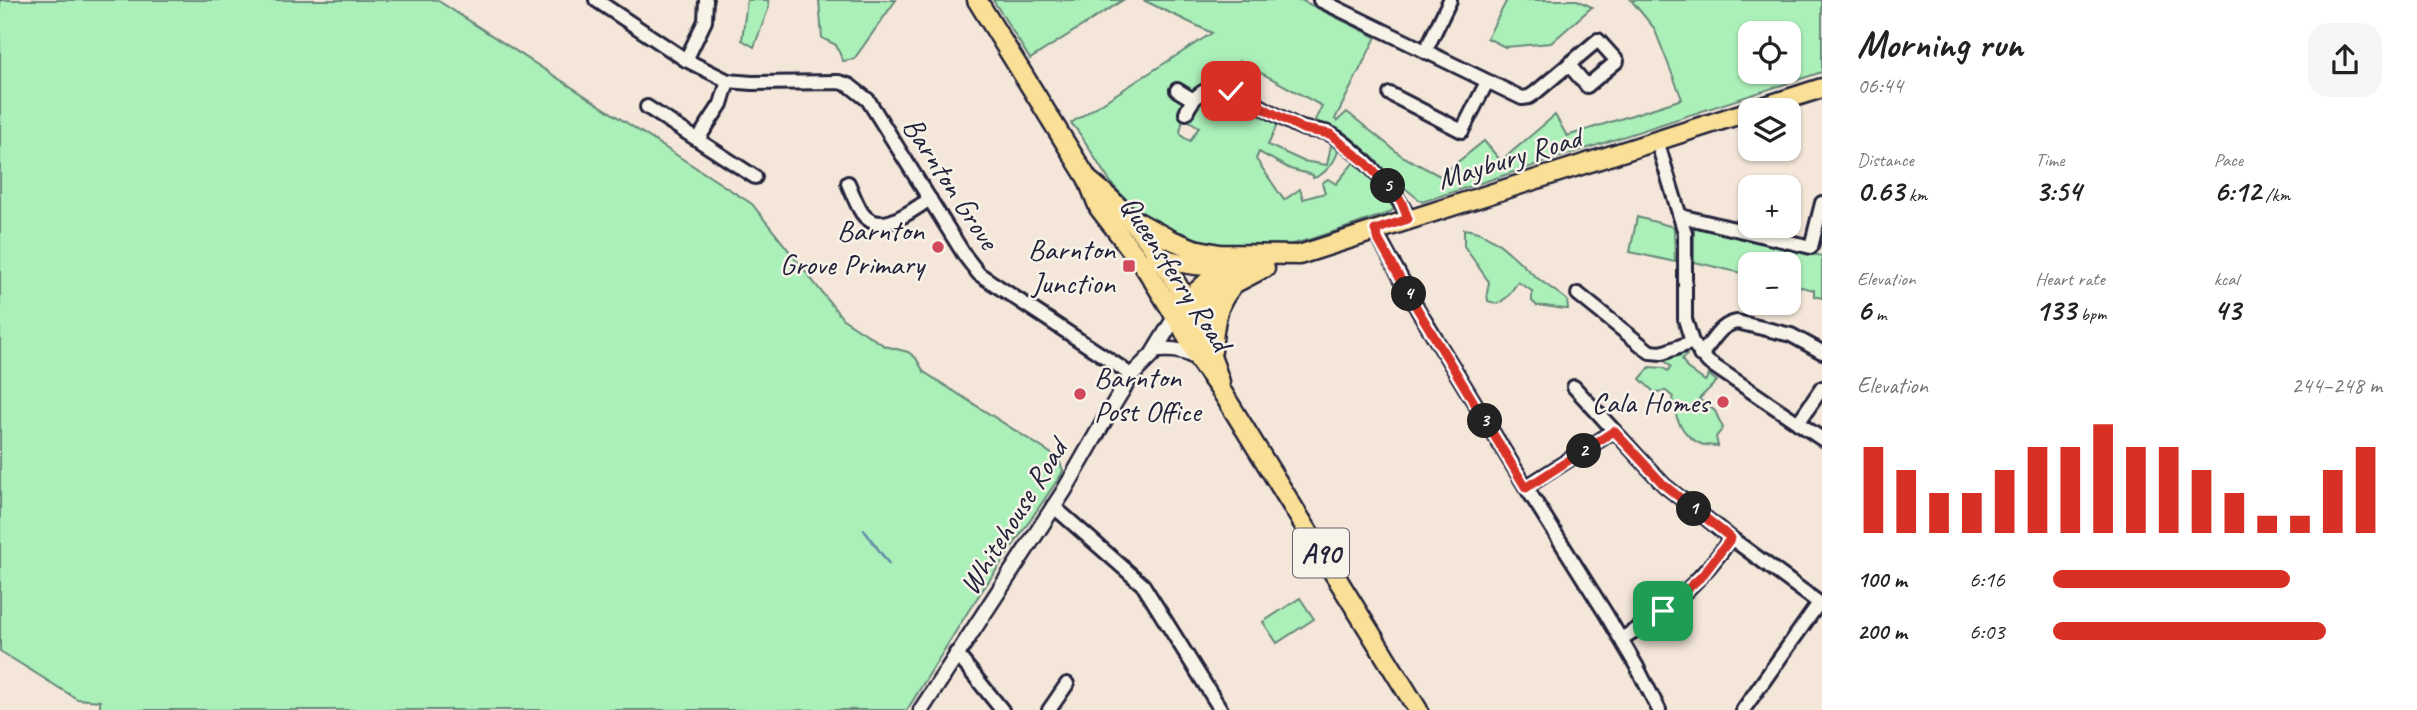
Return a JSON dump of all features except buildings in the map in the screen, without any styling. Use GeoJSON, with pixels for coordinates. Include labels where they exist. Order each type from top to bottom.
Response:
{"type":"FeatureCollection","features":[{"type":"Feature","properties":{"kind":"main road","name":"Queensferry Road"},"geometry":{"type":"LineString","coordinates":[[977,0],[1087,178],[1100,208],[1184,315]]}},
{"type":"Feature","properties":{"kind":"main road","name":"Maybury Road"},"geometry":{"type":"LineString","coordinates":[[1791,98],[1822,88]]}},
{"type":"Feature","properties":{"kind":"main road","name":"Maybury Road"},"geometry":{"type":"LineString","coordinates":[[1199,250],[1242,255],[1299,255],[1738,115]]}},
{"type":"Feature","properties":{"kind":"main road","name":"Queensferry Road"},"geometry":{"type":"LineString","coordinates":[[1087,178],[1125,212],[1157,256],[1224,395],[1418,710]]}},
{"type":"Feature","properties":{"kind":"main road"},"geometry":{"type":"LineString","coordinates":[[1125,212],[1169,239],[1217,258],[1223,267],[1223,279],[1218,292]]}},
{"type":"Feature","properties":{"kind":"main road"},"geometry":{"type":"LineString","coordinates":[[1123,239],[1157,256],[1189,266],[1265,268]]}},
{"type":"Feature","properties":{"kind":"main road"},"geometry":{"type":"LineString","coordinates":[[1184,315],[1223,267],[1242,255]]}},
{"type":"Feature","properties":{"kind":"main road"},"geometry":{"type":"LineString","coordinates":[[1184,315],[1240,279],[1299,255]]}},
{"type":"Feature","properties":{"kind":"main road"},"geometry":{"type":"LineString","coordinates":[[1206,360],[1221,300],[1240,279]]}},
{"type":"Feature","properties":{"kind":"street"},"geometry":{"type":"LineString","coordinates":[[596,0],[686,60],[728,81],[721,104],[698,139]]}},
{"type":"Feature","properties":{"kind":"street"},"geometry":{"type":"LineString","coordinates":[[686,60],[705,21],[706,0]]}},
{"type":"Feature","properties":{"kind":"street"},"geometry":{"type":"LineString","coordinates":[[1320,0],[1515,96],[1529,97],[1569,65]]}},
{"type":"Feature","properties":{"kind":"street"},"geometry":{"type":"LineString","coordinates":[[1425,51],[1447,1]]}},
{"type":"Feature","properties":{"kind":"street","name":"Barnton Grove"},"geometry":{"type":"LineString","coordinates":[[728,81],[839,82],[849,85],[867,100],[979,274],[1131,376]]}},
{"type":"Feature","properties":{"kind":"street"},"geometry":{"type":"LineString","coordinates":[[1390,94],[1462,131],[1487,82]]}},
{"type":"Feature","properties":{"kind":"street"},"geometry":{"type":"LineString","coordinates":[[1186,113],[1192,99],[1219,86],[1303,129],[1330,134],[1366,163],[1382,180],[1401,201],[1408,219]]}},
{"type":"Feature","properties":{"kind":"street"},"geometry":{"type":"LineString","coordinates":[[1177,90],[1192,99]]}},
{"type":"Feature","properties":{"kind":"street"},"geometry":{"type":"LineString","coordinates":[[647,107],[755,177]]}},
{"type":"Feature","properties":{"kind":"street"},"geometry":{"type":"LineString","coordinates":[[1657,141],[1685,233],[1685,319],[1692,342],[1700,355],[1716,368],[1822,439]]}},
{"type":"Feature","properties":{"kind":"street"},"geometry":{"type":"LineString","coordinates":[[848,183],[863,215],[873,221],[890,223],[930,199]]}},
{"type":"Feature","properties":{"kind":"street"},"geometry":{"type":"LineString","coordinates":[[1680,216],[1811,247],[1822,203]]}},
{"type":"Feature","properties":{"kind":"street"},"geometry":{"type":"LineString","coordinates":[[1375,230],[1418,310],[1621,639],[1659,710]]}},
{"type":"Feature","properties":{"kind":"street"},"geometry":{"type":"LineString","coordinates":[[1578,293],[1650,352],[1662,354],[1692,342]]}},
{"type":"Feature","properties":{"kind":"street","name":"Whitehouse Road"},"geometry":{"type":"LineString","coordinates":[[921,710],[1054,506],[1131,376],[1156,352],[1184,315]]}},
{"type":"Feature","properties":{"kind":"street"},"geometry":{"type":"LineString","coordinates":[[1700,355],[1722,328],[1728,323],[1737,322],[1791,335],[1822,352]]}},
{"type":"Feature","properties":{"kind":"street"},"geometry":{"type":"LineString","coordinates":[[1156,352],[1180,350],[1206,360]]}},
{"type":"Feature","properties":{"kind":"street"},"geometry":{"type":"LineString","coordinates":[[1574,387],[1664,485],[1821,604],[1743,710]]}},
{"type":"Feature","properties":{"kind":"street"},"geometry":{"type":"LineString","coordinates":[[1798,423],[1822,388]]}},
{"type":"Feature","properties":{"kind":"street"},"geometry":{"type":"LineString","coordinates":[[1526,488],[1614,431]]}},
{"type":"Feature","properties":{"kind":"street"},"geometry":{"type":"LineString","coordinates":[[1054,506],[1143,585],[1222,710]]}},
{"type":"Feature","properties":{"kind":"street"},"geometry":{"type":"LineString","coordinates":[[1621,639],[1646,624],[1689,588],[1731,538]]}},
{"type":"Feature","properties":{"kind":"street"},"geometry":{"type":"LineString","coordinates":[[956,653],[1002,710]]}},
{"type":"Feature","properties":{"kind":"street"},"geometry":{"type":"LineString","coordinates":[[1049,710],[1068,684]]}},
{"type":"Feature","properties":{"kind":"green space"},"geometry":{"type":"Polygon","coordinates":[[[0,0],[437,0],[752,204],[843,319],[885,346],[908,352],[916,358],[924,372],[1058,458],[1063,470],[1061,475],[969,610],[907,710],[100,710],[100,701],[77,699],[0,651],[0,0]]]}},
{"type":"Feature","properties":{"kind":"green space"},"geometry":{"type":"Polygon","coordinates":[[[747,0],[768,0],[769,7],[754,47],[742,40],[747,0]]]}},
{"type":"Feature","properties":{"kind":"green space"},"geometry":{"type":"Polygon","coordinates":[[[819,0],[896,0],[854,59],[843,61],[836,45],[822,38],[819,0]]]}},
{"type":"Feature","properties":{"kind":"green space"},"geometry":{"type":"Polygon","coordinates":[[[993,0],[1123,0],[1030,59],[993,0]]]}},
{"type":"Feature","properties":{"kind":"green space"},"geometry":{"type":"Polygon","coordinates":[[[1143,0],[1301,0],[1376,37],[1335,119],[1337,121],[1347,112],[1402,156],[1440,176],[1484,141],[1501,161],[1555,115],[1567,136],[1682,99],[1654,28],[1631,0],[1822,0],[1822,72],[1801,79],[1801,21],[1738,21],[1738,84],[1785,84],[1422,202],[1330,128],[1315,120],[1322,106],[1239,61],[1227,83],[1202,85],[1187,98],[1180,132],[1183,137],[1190,141],[1199,127],[1189,121],[1201,100],[1210,95],[1222,94],[1278,123],[1268,145],[1303,161],[1327,165],[1331,145],[1338,151],[1329,168],[1313,178],[1313,175],[1290,169],[1259,152],[1256,159],[1284,200],[1300,189],[1303,199],[1325,193],[1322,183],[1328,179],[1336,184],[1354,162],[1373,180],[1395,208],[1389,213],[1292,244],[1246,248],[1223,245],[1177,232],[1157,222],[1137,209],[1113,185],[1071,123],[1212,33],[1143,0]]]}},
{"type":"Feature","properties":{"kind":"green space"},"geometry":{"type":"Polygon","coordinates":[[[1507,0],[1577,0],[1592,7],[1551,43],[1505,47],[1487,38],[1507,0]]]}},
{"type":"Feature","properties":{"kind":"green space"},"geometry":{"type":"Polygon","coordinates":[[[1637,217],[1674,227],[1675,262],[1630,252],[1637,217]]]}},
{"type":"Feature","properties":{"kind":"green space"},"geometry":{"type":"Polygon","coordinates":[[[1694,225],[1738,236],[1738,238],[1822,256],[1822,298],[1814,296],[1814,290],[1801,287],[1801,252],[1738,252],[1738,272],[1694,262],[1694,225]]]}},
{"type":"Feature","properties":{"kind":"green space"},"geometry":{"type":"Polygon","coordinates":[[[1464,229],[1494,240],[1567,300],[1568,309],[1537,306],[1532,301],[1532,291],[1518,282],[1498,304],[1488,301],[1489,282],[1464,246],[1464,229]]]}},
{"type":"Feature","properties":{"kind":"green space"},"geometry":{"type":"Polygon","coordinates":[[[1683,351],[1687,355],[1682,359],[1687,368],[1705,381],[1709,375],[1717,381],[1699,399],[1715,411],[1723,428],[1716,437],[1718,446],[1703,445],[1689,436],[1677,418],[1673,397],[1666,391],[1654,392],[1640,379],[1650,367],[1668,371],[1671,367],[1663,359],[1683,351]]]}},
{"type":"Feature","properties":{"kind":"green space"},"geometry":{"type":"Polygon","coordinates":[[[1300,598],[1314,619],[1277,643],[1263,622],[1300,598]]]}},
{"type":"Feature","properties":{"kind":"waterway"},"geometry":{"type":"LineString","coordinates":[[864,530],[889,564]]}},
{"type":"Feature","properties":{"kind":"place","name":"Barnton Grove Primary"},"geometry":{"type":"Point","coordinates":[938,247]}},
{"type":"Feature","properties":{"kind":"place","name":"Barnton Junction"},"geometry":{"type":"Point","coordinates":[1129,266]}},
{"type":"Feature","properties":{"kind":"place","name":"Barnton Post Office"},"geometry":{"type":"Point","coordinates":[1080,394]}},
{"type":"Feature","properties":{"kind":"place","name":"Cala Homes"},"geometry":{"type":"Point","coordinates":[1723,402]}},
{"type":"Feature","properties":{"kind":"route"},"geometry":{"type":"LineString","coordinates":[[1231,91],[1303,129],[1330,134],[1366,163],[1401,201],[1408,219],[1375,230],[1379,241],[1526,488],[1614,431],[1664,485],[1731,538],[1702,576],[1663,611]]}}]}
